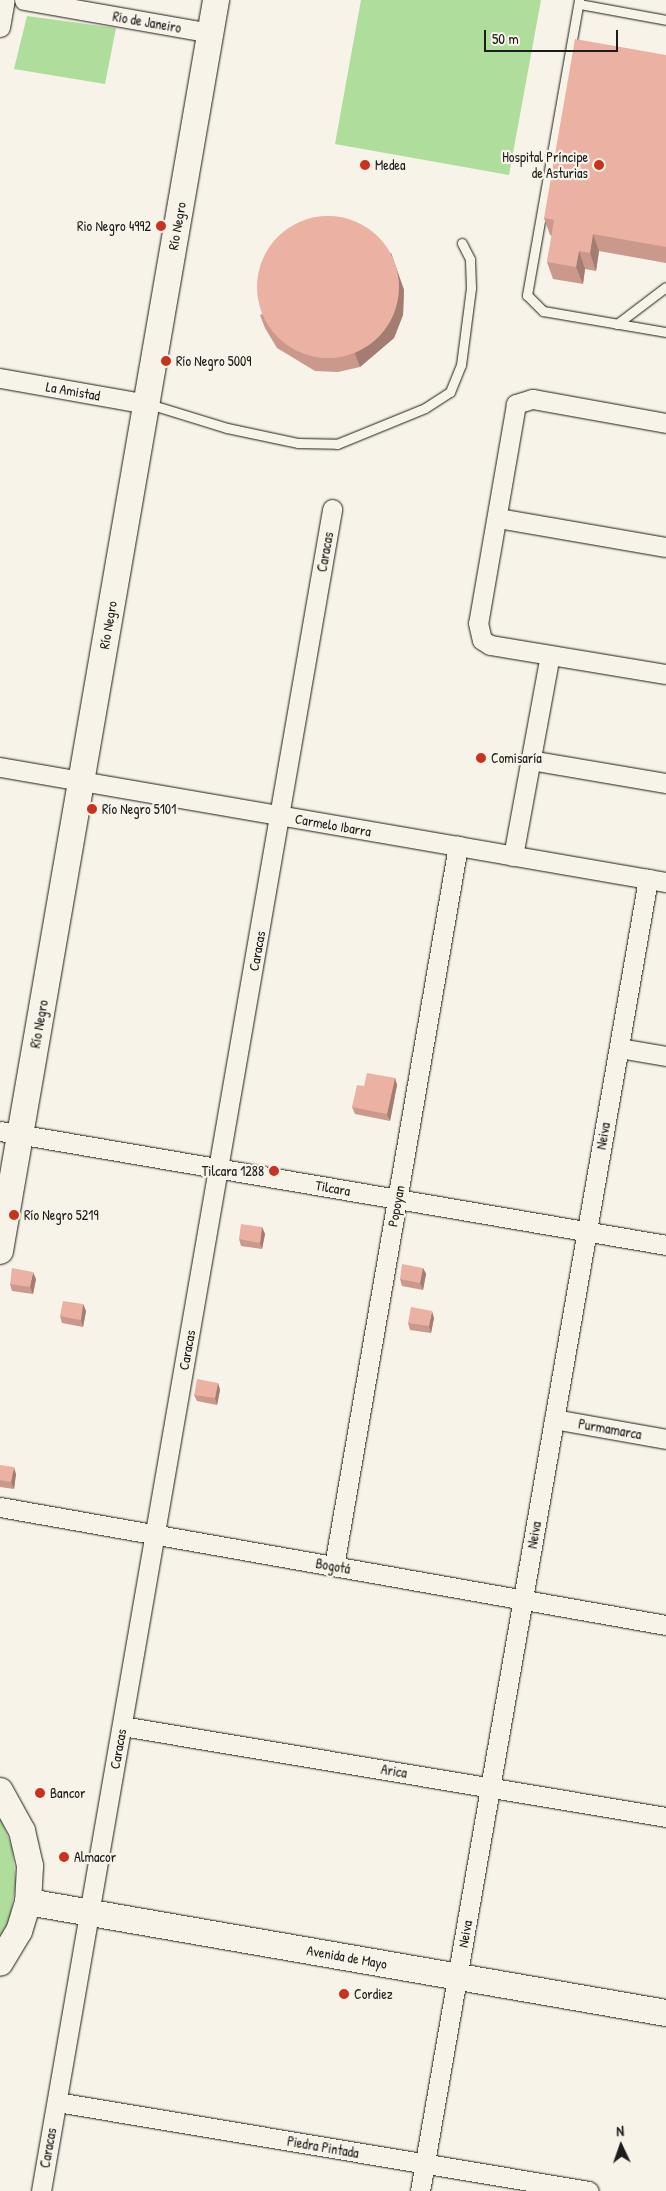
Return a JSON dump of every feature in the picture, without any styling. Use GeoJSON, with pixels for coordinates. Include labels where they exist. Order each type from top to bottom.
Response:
{"type":"FeatureCollection","features":[{"type":"Feature","properties":{"kind":"main road","name":"Río Negro"},"geometry":{"type":"LineString","coordinates":[[0,1251],[10,1132],[81,781],[216,0]]}},
{"type":"Feature","properties":{"kind":"main road"},"geometry":{"type":"LineString","coordinates":[[0,1791],[22,1831],[30,1866],[28,1902],[19,1931],[0,1963]]}},
{"type":"Feature","properties":{"kind":"main road","name":"Avenida de Mayo"},"geometry":{"type":"LineString","coordinates":[[28,1902],[666,2013]]}},
{"type":"Feature","properties":{"kind":"street"},"geometry":{"type":"LineString","coordinates":[[0,27],[5,0]]}},
{"type":"Feature","properties":{"kind":"street","name":"Rio de Janeiro"},"geometry":{"type":"LineString","coordinates":[[24,0],[211,33]]}},
{"type":"Feature","properties":{"kind":"street","name":"La Amistad"},"geometry":{"type":"LineString","coordinates":[[0,378],[147,404]]}},
{"type":"Feature","properties":{"kind":"street"},"geometry":{"type":"LineString","coordinates":[[666,423],[532,399],[516,404],[478,634],[490,645],[666,674]]}},
{"type":"Feature","properties":{"kind":"street","name":"Caracas"},"geometry":{"type":"LineString","coordinates":[[41,2191],[281,815],[332,509]]}},
{"type":"Feature","properties":{"kind":"street"},"geometry":{"type":"LineString","coordinates":[[498,518],[666,547]]}},
{"type":"Feature","properties":{"kind":"street"},"geometry":{"type":"LineString","coordinates":[[513,856],[550,655]]}},
{"type":"Feature","properties":{"kind":"street"},"geometry":{"type":"LineString","coordinates":[[530,760],[666,783]]}},
{"type":"Feature","properties":{"kind":"street","name":"Carmelo Ibarra"},"geometry":{"type":"LineString","coordinates":[[0,767],[657,881]]}},
{"type":"Feature","properties":{"kind":"street","name":"Popoyan"},"geometry":{"type":"LineString","coordinates":[[334,1566],[458,846]]}},
{"type":"Feature","properties":{"kind":"street","name":"Neiva"},"geometry":{"type":"LineString","coordinates":[[420,2191],[619,1048],[657,881]]}},
{"type":"Feature","properties":{"kind":"street"},"geometry":{"type":"LineString","coordinates":[[619,1048],[666,1056]]}},
{"type":"Feature","properties":{"kind":"street","name":"Tilcara"},"geometry":{"type":"LineString","coordinates":[[10,1132],[666,1245]]}},
{"type":"Feature","properties":{"kind":"street","name":"Purmamarca"},"geometry":{"type":"LineString","coordinates":[[554,1419],[666,1439]]}},
{"type":"Feature","properties":{"kind":"street","name":"Bogotá"},"geometry":{"type":"LineString","coordinates":[[0,1507],[666,1624]]}},
{"type":"Feature","properties":{"kind":"street","name":"Arica"},"geometry":{"type":"LineString","coordinates":[[122,1726],[666,1817]]}},
{"type":"Feature","properties":{"kind":"street","name":"Piedra Pintada"},"geometry":{"type":"LineString","coordinates":[[57,2102],[589,2191]]}},
{"type":"Feature","properties":{"kind":"lane"},"geometry":{"type":"LineString","coordinates":[[666,20],[579,2],[527,294],[543,311],[666,332]]}},
{"type":"Feature","properties":{"kind":"lane"},"geometry":{"type":"LineString","coordinates":[[147,404],[227,428],[298,443],[338,444],[425,408],[450,392],[461,366],[471,288],[470,259],[462,243]]}},
{"type":"Feature","properties":{"kind":"lane"},"geometry":{"type":"LineString","coordinates":[[617,324],[666,287]]}},
{"type":"Feature","properties":{"kind":"green space"},"geometry":{"type":"Polygon","coordinates":[[[361,0],[541,0],[509,175],[335,144],[361,0]]]}},
{"type":"Feature","properties":{"kind":"green space"},"geometry":{"type":"Polygon","coordinates":[[[27,16],[116,28],[105,84],[14,69],[27,16]]]}},
{"type":"Feature","properties":{"kind":"green space"},"geometry":{"type":"Polygon","coordinates":[[[0,1817],[12,1847],[16,1882],[10,1918],[0,1937],[0,1817]]]}},
{"type":"Feature","properties":{"kind":"building"},"geometry":{"type":"Polygon","coordinates":[[[575,39],[666,55],[666,247],[593,234],[590,253],[579,251],[576,267],[547,262],[554,220],[544,218],[575,39]]]}},
{"type":"Feature","properties":{"kind":"building"},"geometry":{"type":"Polygon","coordinates":[[[328,216],[342,217],[355,221],[368,228],[378,237],[387,247],[394,260],[398,273],[398,301],[394,314],[387,327],[378,337],[368,346],[355,353],[342,357],[328,358],[314,357],[301,353],[288,346],[278,337],[269,327],[262,314],[258,301],[257,287],[258,273],[262,260],[269,247],[278,237],[288,228],[301,221],[314,217],[328,216]]]}},
{"type":"Feature","properties":{"kind":"building"},"geometry":{"type":"Polygon","coordinates":[[[367,1073],[395,1078],[387,1114],[352,1107],[357,1085],[364,1086],[367,1073]]]}},
{"type":"Feature","properties":{"kind":"building"},"geometry":{"type":"Polygon","coordinates":[[[241,1224],[262,1227],[260,1243],[239,1239],[241,1224]]]}},
{"type":"Feature","properties":{"kind":"building"},"geometry":{"type":"Polygon","coordinates":[[[402,1264],[423,1268],[420,1283],[400,1279],[402,1264]]]}},
{"type":"Feature","properties":{"kind":"building"},"geometry":{"type":"Polygon","coordinates":[[[12,1268],[33,1272],[30,1287],[10,1284],[12,1268]]]}},
{"type":"Feature","properties":{"kind":"building"},"geometry":{"type":"Polygon","coordinates":[[[63,1301],[83,1304],[81,1320],[60,1316],[63,1301]]]}},
{"type":"Feature","properties":{"kind":"building"},"geometry":{"type":"Polygon","coordinates":[[[411,1307],[432,1311],[429,1326],[408,1323],[411,1307]]]}},
{"type":"Feature","properties":{"kind":"building"},"geometry":{"type":"Polygon","coordinates":[[[197,1379],[218,1383],[215,1398],[194,1395],[197,1379]]]}},
{"type":"Feature","properties":{"kind":"building"},"geometry":{"type":"Polygon","coordinates":[[[0,1465],[14,1467],[11,1482],[0,1480],[0,1465]]]}},
{"type":"Feature","properties":{"kind":"place","name":"Medea"},"geometry":{"type":"Point","coordinates":[365,165]}},
{"type":"Feature","properties":{"kind":"place","name":"Hospital Príncipe de Asturias"},"geometry":{"type":"Point","coordinates":[599,165]}},
{"type":"Feature","properties":{"kind":"place","name":"Rio Negro 4992"},"geometry":{"type":"Point","coordinates":[161,226]}},
{"type":"Feature","properties":{"kind":"place","name":"Río Negro 5009"},"geometry":{"type":"Point","coordinates":[166,361]}},
{"type":"Feature","properties":{"kind":"place","name":"Comisaría"},"geometry":{"type":"Point","coordinates":[481,758]}},
{"type":"Feature","properties":{"kind":"place","name":"Río Negro 5101"},"geometry":{"type":"Point","coordinates":[92,809]}},
{"type":"Feature","properties":{"kind":"place","name":"Tilcara 1288"},"geometry":{"type":"Point","coordinates":[274,1171]}},
{"type":"Feature","properties":{"kind":"place","name":"Río Negro 5219"},"geometry":{"type":"Point","coordinates":[14,1215]}},
{"type":"Feature","properties":{"kind":"place","name":"Bancor"},"geometry":{"type":"Point","coordinates":[40,1793]}},
{"type":"Feature","properties":{"kind":"place","name":"Almacor"},"geometry":{"type":"Point","coordinates":[64,1857]}},
{"type":"Feature","properties":{"kind":"place","name":"Cordiez"},"geometry":{"type":"Point","coordinates":[344,1994]}}]}
